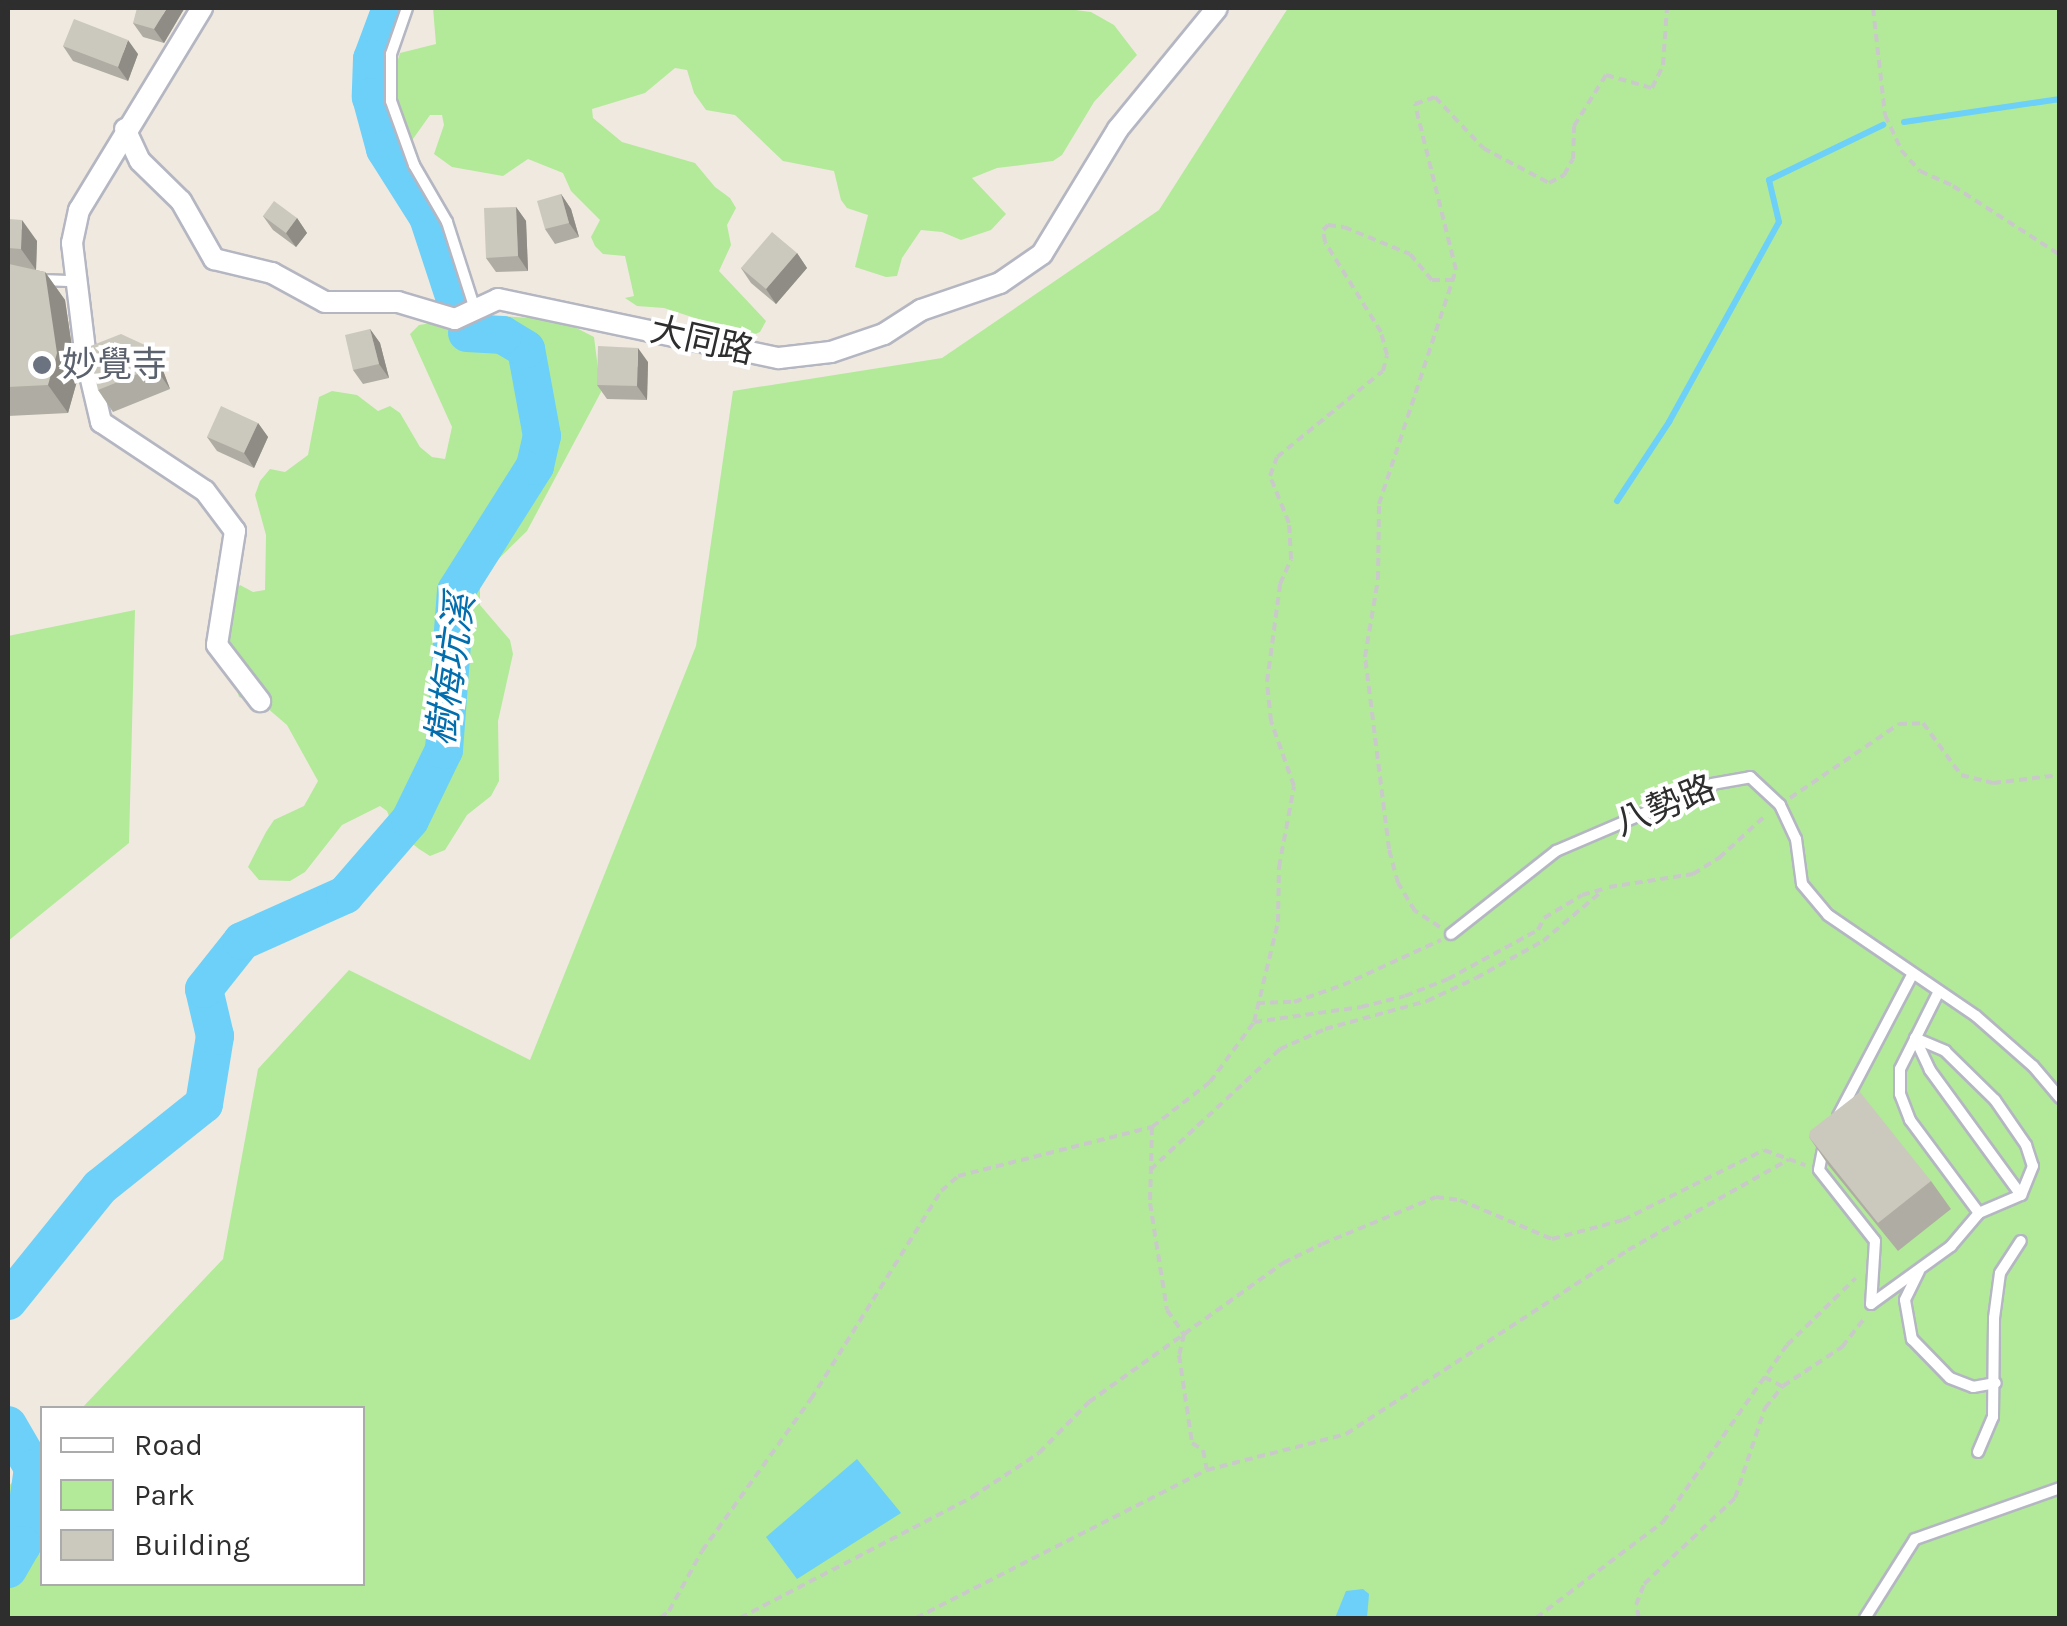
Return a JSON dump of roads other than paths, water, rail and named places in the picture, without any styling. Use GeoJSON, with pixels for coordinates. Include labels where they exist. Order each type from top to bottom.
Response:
{"type":"FeatureCollection","features":[{"type":"Feature","properties":{"kind":"street"},"geometry":{"type":"LineString","coordinates":[[202,8],[79,210],[72,242],[86,358],[101,422],[205,491],[235,531],[217,644],[260,701]]}},
{"type":"Feature","properties":{"kind":"street","name":"大同路"},"geometry":{"type":"LineString","coordinates":[[125,129],[140,161],[182,201],[214,259],[272,273],[324,302],[398,302],[456,319],[498,299],[778,358],[832,352],[884,334],[921,310],[1000,282],[1042,254],[1118,129],[1217,8]]}},
{"type":"Feature","properties":{"kind":"lane"},"geometry":{"type":"LineString","coordinates":[[407,8],[391,54],[391,101],[414,166],[447,222],[476,310]]}},
{"type":"Feature","properties":{"kind":"lane"},"geometry":{"type":"LineString","coordinates":[[29,280],[78,281]]}},
{"type":"Feature","properties":{"kind":"lane","name":"八勢路"},"geometry":{"type":"LineString","coordinates":[[1451,934],[1556,851],[1712,784],[1750,776],[1780,805],[1796,838],[1802,884],[1828,915],[1913,973]]}},
{"type":"Feature","properties":{"kind":"lane"},"geometry":{"type":"LineString","coordinates":[[1915,1038],[1945,1051],[1994,1100],[2026,1144],[2033,1166],[2022,1195],[1979,1213],[1951,1246],[1871,1304],[1875,1241],[1819,1170],[1824,1143],[1913,973],[2034,1066],[2060,1098]]}},
{"type":"Feature","properties":{"kind":"lane"},"geometry":{"type":"LineString","coordinates":[[1939,991],[1900,1069],[1900,1094],[1910,1120],[1979,1213]]}},
{"type":"Feature","properties":{"kind":"lane"},"geometry":{"type":"LineString","coordinates":[[1915,1038],[1930,1070],[2022,1195]]}},
{"type":"Feature","properties":{"kind":"lane"},"geometry":{"type":"LineString","coordinates":[[1978,1452],[1993,1417],[1994,1318],[2000,1272],[2022,1241]]}},
{"type":"Feature","properties":{"kind":"lane"},"geometry":{"type":"LineString","coordinates":[[1921,1268],[1904,1300],[1912,1339],[1950,1378],[1972,1386],[1996,1383]]}},
{"type":"Feature","properties":{"kind":"lane"},"geometry":{"type":"LineString","coordinates":[[1865,1618],[1915,1540],[2060,1488]]}},
{"type":"Feature","properties":{"kind":"water"},"geometry":{"type":"Polygon","coordinates":[[[857,1459],[901,1513],[797,1579],[766,1537],[857,1459]]]}},
{"type":"Feature","properties":{"kind":"water"},"geometry":{"type":"Polygon","coordinates":[[[1363,1589],[1369,1594],[1367,1618],[1335,1618],[1346,1591],[1363,1589]]]}},
{"type":"Feature","properties":{"kind":"waterway","name":"樹梅坑溪"},"geometry":{"type":"LineString","coordinates":[[391,8],[372,59],[371,97],[385,149],[428,217],[455,299]]}},
{"type":"Feature","properties":{"kind":"waterway"},"geometry":{"type":"LineString","coordinates":[[1904,122],[2060,99]]}},
{"type":"Feature","properties":{"kind":"waterway"},"geometry":{"type":"LineString","coordinates":[[1617,501],[1669,422],[1779,222],[1769,180],[1883,125]]}},
{"type":"Feature","properties":{"kind":"waterway","name":"樹梅坑溪"},"geometry":{"type":"LineString","coordinates":[[8,1301],[100,1187],[204,1104],[215,1036],[204,989],[242,941],[345,895],[410,820],[444,750],[456,591],[535,466],[542,436],[526,349],[503,335],[467,333]]}},
{"type":"Feature","properties":{"kind":"waterway","name":"樹梅坑溪"},"geometry":{"type":"LineString","coordinates":[[8,1425],[33,1468],[22,1545],[8,1569]]}},
{"type":"Feature","properties":{"kind":"place","name":"妙覺寺"},"geometry":{"type":"Point","coordinates":[42,365]}}]}
